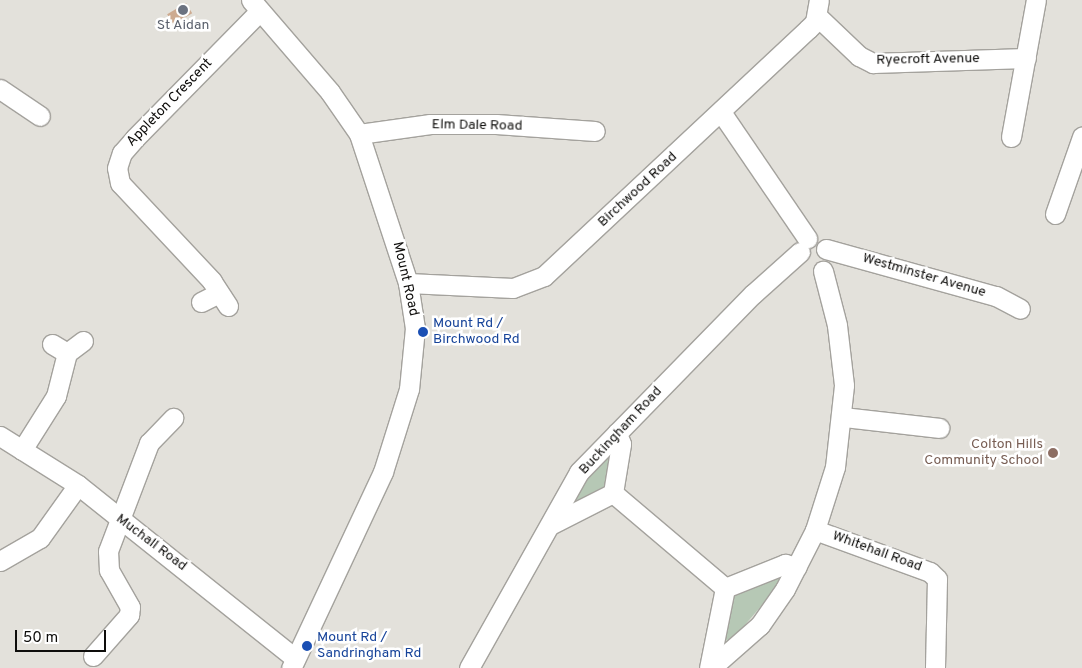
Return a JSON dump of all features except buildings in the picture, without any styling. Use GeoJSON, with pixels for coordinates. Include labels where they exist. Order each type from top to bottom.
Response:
{"type":"FeatureCollection","features":[{"type":"Feature","properties":{"kind":"street"},"geometry":{"type":"LineString","coordinates":[[1011,136],[1036,0]]}},
{"type":"Feature","properties":{"kind":"street","name":"Mount Road"},"geometry":{"type":"LineString","coordinates":[[255,6],[330,92],[359,134],[408,283],[416,344],[402,417],[379,482],[293,663]]}},
{"type":"Feature","properties":{"kind":"street","name":"Appleton Crescent"},"geometry":{"type":"LineString","coordinates":[[202,302],[224,299],[120,183],[117,168],[122,153],[255,6]]}},
{"type":"Feature","properties":{"kind":"street","name":"Ryecroft Avenue"},"geometry":{"type":"LineString","coordinates":[[818,8],[859,56],[873,63],[1026,58]]}},
{"type":"Feature","properties":{"kind":"street","name":"Birchwood Road"},"geometry":{"type":"LineString","coordinates":[[408,283],[513,288],[544,276],[808,29],[818,8]]}},
{"type":"Feature","properties":{"kind":"street"},"geometry":{"type":"LineString","coordinates":[[0,88],[40,116]]}},
{"type":"Feature","properties":{"kind":"street"},"geometry":{"type":"LineString","coordinates":[[721,112],[803,245],[809,268],[822,271]]}},
{"type":"Feature","properties":{"kind":"street","name":"Elm Dale Road"},"geometry":{"type":"LineString","coordinates":[[359,134],[440,124],[595,131]]}},
{"type":"Feature","properties":{"kind":"street"},"geometry":{"type":"LineString","coordinates":[[1055,214],[1082,137]]}},
{"type":"Feature","properties":{"kind":"street","name":"Westminster Avenue"},"geometry":{"type":"LineString","coordinates":[[803,245],[821,241],[826,249],[996,296],[1020,309]]}},
{"type":"Feature","properties":{"kind":"street","name":"Buckingham Road"},"geometry":{"type":"LineString","coordinates":[[469,668],[579,472],[803,245]]}},
{"type":"Feature","properties":{"kind":"street"},"geometry":{"type":"LineString","coordinates":[[822,271],[828,263],[826,249]]}},
{"type":"Feature","properties":{"kind":"street"},"geometry":{"type":"LineString","coordinates":[[710,668],[760,625],[797,567],[815,530],[835,467],[843,417],[837,325],[822,271]]}},
{"type":"Feature","properties":{"kind":"street"},"geometry":{"type":"LineString","coordinates":[[22,450],[56,396],[60,348],[83,340]]}},
{"type":"Feature","properties":{"kind":"street"},"geometry":{"type":"LineString","coordinates":[[843,417],[939,428]]}},
{"type":"Feature","properties":{"kind":"street"},"geometry":{"type":"LineString","coordinates":[[93,656],[129,615],[130,607],[110,570],[108,551],[149,443],[173,418]]}},
{"type":"Feature","properties":{"kind":"street"},"geometry":{"type":"LineString","coordinates":[[612,493],[621,444],[617,433]]}},
{"type":"Feature","properties":{"kind":"street","name":"Muchall Road"},"geometry":{"type":"LineString","coordinates":[[0,436],[78,485],[120,520],[218,594],[293,663]]}},
{"type":"Feature","properties":{"kind":"street"},"geometry":{"type":"LineString","coordinates":[[0,560],[40,538],[78,485]]}},
{"type":"Feature","properties":{"kind":"street"},"geometry":{"type":"LineString","coordinates":[[550,525],[612,493]]}},
{"type":"Feature","properties":{"kind":"street"},"geometry":{"type":"LineString","coordinates":[[612,493],[725,588]]}},
{"type":"Feature","properties":{"kind":"street","name":"Whitehall Road"},"geometry":{"type":"LineString","coordinates":[[815,530],[930,572],[937,579],[934,668]]}},
{"type":"Feature","properties":{"kind":"street"},"geometry":{"type":"LineString","coordinates":[[725,588],[785,564],[797,567]]}},
{"type":"Feature","properties":{"kind":"street"},"geometry":{"type":"LineString","coordinates":[[710,668],[725,588]]}},
{"type":"Feature","properties":{"kind":"green space"},"geometry":{"type":"Polygon","coordinates":[[[612,450],[607,487],[576,503],[579,484],[612,450]]]}},
{"type":"Feature","properties":{"kind":"green space"},"geometry":{"type":"Polygon","coordinates":[[[776,573],[782,579],[768,598],[738,633],[724,642],[728,600],[737,589],[776,573]]]}},
{"type":"Feature","properties":{"kind":"place","name":"St Aidan"},"geometry":{"type":"Point","coordinates":[183,10]}},
{"type":"Feature","properties":{"kind":"place","name":"Mount Rd / Birchwood Rd"},"geometry":{"type":"Point","coordinates":[423,332]}},
{"type":"Feature","properties":{"kind":"place","name":"Colton Hills Community School"},"geometry":{"type":"Point","coordinates":[1053,453]}},
{"type":"Feature","properties":{"kind":"place","name":"Mount Rd / Sandringham Rd"},"geometry":{"type":"Point","coordinates":[307,646]}}]}
